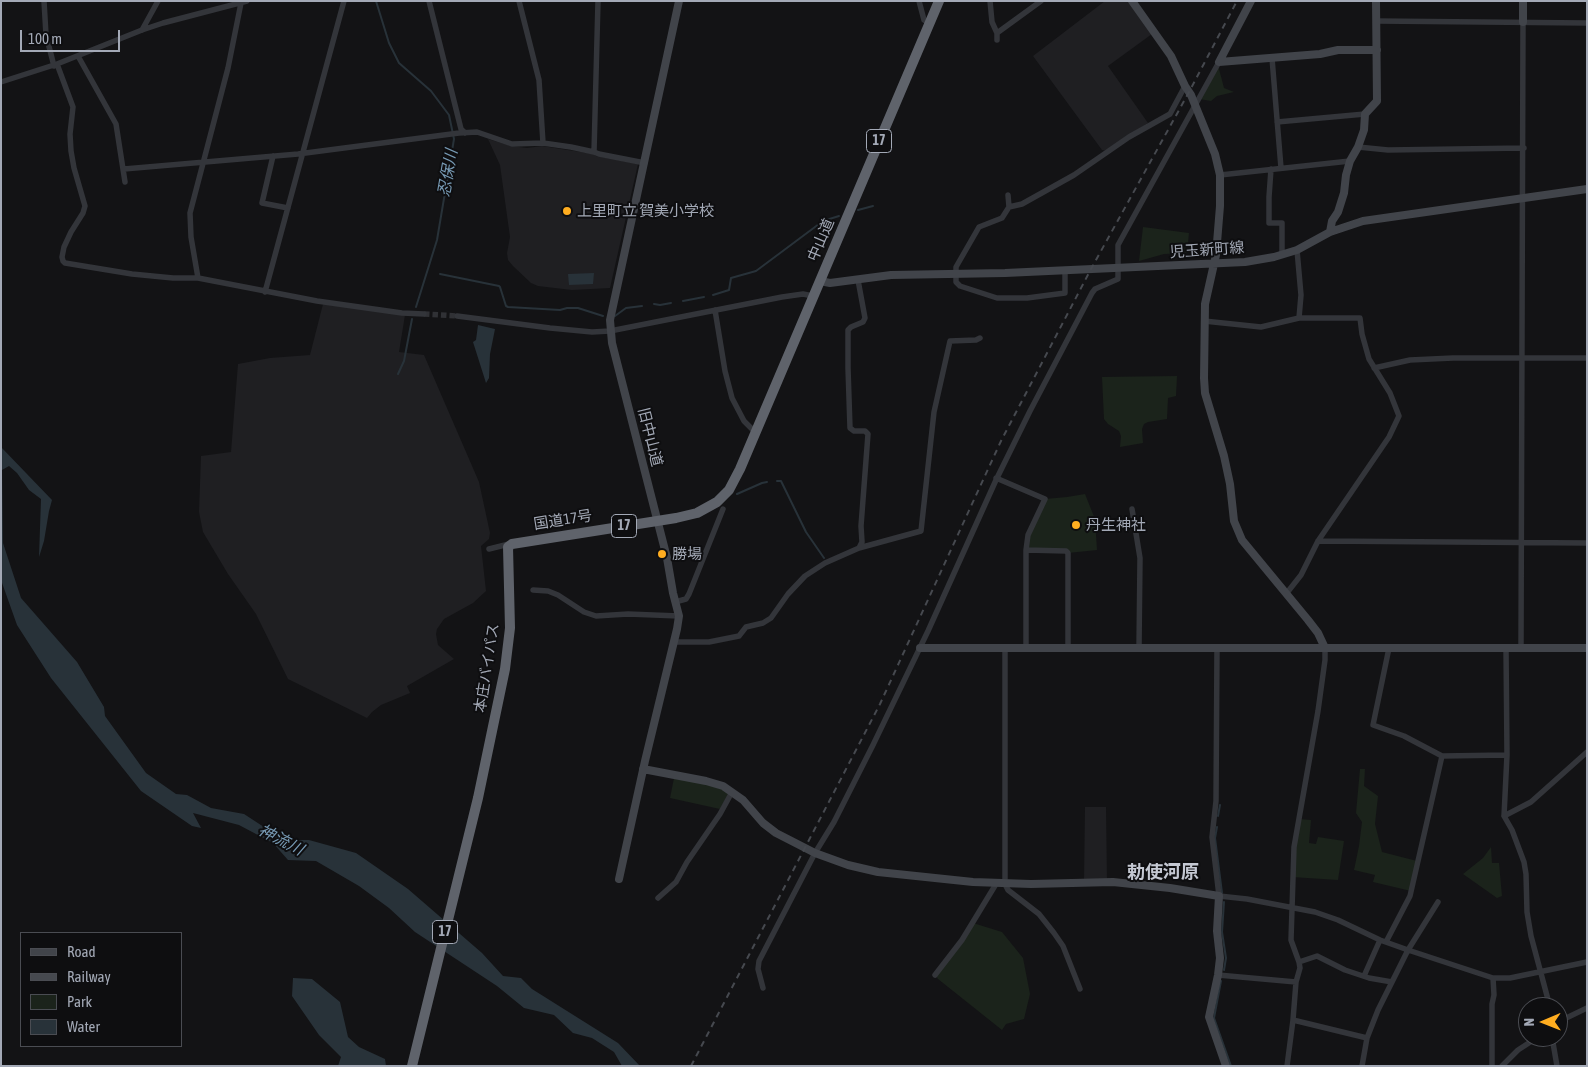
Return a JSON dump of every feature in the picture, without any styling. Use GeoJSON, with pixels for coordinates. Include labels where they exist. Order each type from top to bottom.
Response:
{"type":"FeatureCollection","features":[{"type":"Feature","properties":{"kind":"highway","name":"中山道"},"geometry":{"type":"LineString","coordinates":[[729,490],[939,1]]}},
{"type":"Feature","properties":{"kind":"highway","name":"国道17号"},"geometry":{"type":"LineString","coordinates":[[512,544],[697,513],[717,502],[729,490]]}},
{"type":"Feature","properties":{"kind":"highway","name":"本庄バイパス"},"geometry":{"type":"LineString","coordinates":[[412,1066],[478,798],[505,669],[510,628],[510,580],[507,551],[512,544]]}},
{"type":"Feature","properties":{"kind":"street"},"geometry":{"type":"LineString","coordinates":[[44,1],[46,35],[50,52],[74,107],[70,134],[71,151],[84,206],[83,213],[64,247],[63,261],[67,264],[132,274],[173,278],[198,278],[322,302],[402,313],[424,314]]}},
{"type":"Feature","properties":{"kind":"street"},"geometry":{"type":"LineString","coordinates":[[142,30],[158,1]]}},
{"type":"Feature","properties":{"kind":"street"},"geometry":{"type":"LineString","coordinates":[[265,292],[344,1]]}},
{"type":"Feature","properties":{"kind":"street"},"geometry":{"type":"LineString","coordinates":[[429,1],[462,129],[461,133]]}},
{"type":"Feature","properties":{"kind":"street"},"geometry":{"type":"LineString","coordinates":[[519,1],[539,80],[543,143]]}},
{"type":"Feature","properties":{"kind":"street"},"geometry":{"type":"LineString","coordinates":[[594,152],[598,1]]}},
{"type":"Feature","properties":{"kind":"street","name":"旧中山道"},"geometry":{"type":"LineString","coordinates":[[619,879],[679,616],[669,568],[610,331],[612,306],[645,163],[679,1]]}},
{"type":"Feature","properties":{"kind":"street"},"geometry":{"type":"LineString","coordinates":[[919,1],[924,20],[930,24]]}},
{"type":"Feature","properties":{"kind":"street"},"geometry":{"type":"LineString","coordinates":[[990,1],[992,22],[998,40]]}},
{"type":"Feature","properties":{"kind":"street"},"geometry":{"type":"LineString","coordinates":[[997,33],[1041,1]]}},
{"type":"Feature","properties":{"kind":"street"},"geometry":{"type":"LineString","coordinates":[[1132,1],[1171,56],[1191,95],[1215,154],[1220,174],[1220,206],[1214,264],[1205,304],[1204,378],[1205,393],[1224,456],[1230,484],[1234,521],[1242,540],[1318,633],[1325,648],[1326,660],[1294,847],[1291,940],[1300,962],[1300,968],[1296,982],[1287,1066]]}},
{"type":"Feature","properties":{"kind":"street"},"geometry":{"type":"LineString","coordinates":[[763,988],[759,978],[758,964],[815,853],[838,814],[920,648],[996,478],[1092,293],[1095,289],[1117,280],[1118,245],[1196,107],[1251,1]]}},
{"type":"Feature","properties":{"kind":"street"},"geometry":{"type":"LineString","coordinates":[[1277,122],[1365,114],[1377,102],[1376,1]]}},
{"type":"Feature","properties":{"kind":"street"},"geometry":{"type":"LineString","coordinates":[[1521,648],[1523,1]]}},
{"type":"Feature","properties":{"kind":"street"},"geometry":{"type":"LineString","coordinates":[[1,82],[56,65],[163,23],[244,2],[190,213],[191,237],[198,278]]}},
{"type":"Feature","properties":{"kind":"street"},"geometry":{"type":"LineString","coordinates":[[1376,21],[1587,23]]}},
{"type":"Feature","properties":{"kind":"street"},"geometry":{"type":"LineString","coordinates":[[1219,62],[1320,54],[1338,50],[1377,50]]}},
{"type":"Feature","properties":{"kind":"street"},"geometry":{"type":"LineString","coordinates":[[78,56],[116,124],[125,182]]}},
{"type":"Feature","properties":{"kind":"street"},"geometry":{"type":"LineString","coordinates":[[1272,58],[1281,168]]}},
{"type":"Feature","properties":{"kind":"street"},"geometry":{"type":"LineString","coordinates":[[1009,207],[1022,204],[1074,175],[1129,137],[1170,114],[1185,86]]}},
{"type":"Feature","properties":{"kind":"street"},"geometry":{"type":"LineString","coordinates":[[1330,232],[1332,221],[1338,212],[1344,193],[1350,161],[1358,147],[1364,130],[1365,114]]}},
{"type":"Feature","properties":{"kind":"street"},"geometry":{"type":"LineString","coordinates":[[124,169],[304,153],[461,133],[482,133],[512,144],[543,143],[645,163]]}},
{"type":"Feature","properties":{"kind":"street"},"geometry":{"type":"LineString","coordinates":[[1358,147],[1388,150],[1524,148]]}},
{"type":"Feature","properties":{"kind":"street"},"geometry":{"type":"LineString","coordinates":[[273,156],[262,203],[288,208]]}},
{"type":"Feature","properties":{"kind":"street"},"geometry":{"type":"LineString","coordinates":[[1220,174],[1350,161]]}},
{"type":"Feature","properties":{"kind":"street"},"geometry":{"type":"LineString","coordinates":[[1271,169],[1269,223],[1282,223],[1282,255]]}},
{"type":"Feature","properties":{"kind":"street","name":"児玉新町線"},"geometry":{"type":"LineString","coordinates":[[820,281],[830,283],[890,275],[1118,268],[1253,261],[1297,250],[1330,232],[1363,221],[1587,189]]}},
{"type":"Feature","properties":{"kind":"street"},"geometry":{"type":"LineString","coordinates":[[1008,195],[1009,207],[1002,218],[979,227],[956,267],[956,282],[958,285],[997,298],[1027,298],[1065,293],[1065,270]]}},
{"type":"Feature","properties":{"kind":"street"},"geometry":{"type":"LineString","coordinates":[[1297,250],[1302,295],[1299,318]]}},
{"type":"Feature","properties":{"kind":"street"},"geometry":{"type":"LineString","coordinates":[[858,280],[865,318],[863,322],[850,328],[848,332],[850,426],[853,430],[865,431],[868,434],[861,526],[862,542],[858,548]]}},
{"type":"Feature","properties":{"kind":"street"},"geometry":{"type":"LineString","coordinates":[[457,316],[592,332],[610,331],[795,294],[813,296]]}},
{"type":"Feature","properties":{"kind":"street"},"geometry":{"type":"LineString","coordinates":[[716,310],[725,371],[732,398],[744,421],[755,432]]}},
{"type":"Feature","properties":{"kind":"street"},"geometry":{"type":"LineString","coordinates":[[1204,321],[1261,327],[1299,318],[1360,318],[1369,359],[1390,393],[1399,416],[1389,437],[1318,541],[1302,575],[1286,594]]}},
{"type":"Feature","properties":{"kind":"street"},"geometry":{"type":"LineString","coordinates":[[674,642],[708,642],[739,636],[746,627],[763,623],[770,618],[788,594],[806,576],[825,562],[858,548],[921,530],[934,412],[950,341],[976,340],[980,338]]}},
{"type":"Feature","properties":{"kind":"street"},"geometry":{"type":"LineString","coordinates":[[1374,368],[1410,360],[1587,358]]}},
{"type":"Feature","properties":{"kind":"street"},"geometry":{"type":"LineString","coordinates":[[996,478],[1045,498],[1028,535],[1026,550],[1026,648]]}},
{"type":"Feature","properties":{"kind":"street"},"geometry":{"type":"LineString","coordinates":[[675,602],[686,599],[689,594],[723,509]]}},
{"type":"Feature","properties":{"kind":"street"},"geometry":{"type":"LineString","coordinates":[[1132,509],[1140,558],[1140,648]]}},
{"type":"Feature","properties":{"kind":"street"},"geometry":{"type":"LineString","coordinates":[[1318,541],[1587,543]]}},
{"type":"Feature","properties":{"kind":"street"},"geometry":{"type":"LineString","coordinates":[[489,549],[512,544]]}},
{"type":"Feature","properties":{"kind":"street"},"geometry":{"type":"LineString","coordinates":[[1026,550],[1068,553],[1068,648]]}},
{"type":"Feature","properties":{"kind":"street"},"geometry":{"type":"LineString","coordinates":[[533,590],[548,591],[558,595],[584,612],[596,616],[628,614],[679,616]]}},
{"type":"Feature","properties":{"kind":"street"},"geometry":{"type":"LineString","coordinates":[[920,648],[1587,648]]}},
{"type":"Feature","properties":{"kind":"street"},"geometry":{"type":"LineString","coordinates":[[1005,648],[1005,884],[1008,890],[1039,914],[1054,933],[1063,946],[1080,989]]}},
{"type":"Feature","properties":{"kind":"street"},"geometry":{"type":"LineString","coordinates":[[1217,648],[1216,801],[1212,837],[1219,896],[1217,931],[1220,958],[1209,1017],[1210,1026],[1226,1066]]}},
{"type":"Feature","properties":{"kind":"street"},"geometry":{"type":"LineString","coordinates":[[1388,648],[1373,725],[1404,736],[1442,756],[1507,755]]}},
{"type":"Feature","properties":{"kind":"street"},"geometry":{"type":"LineString","coordinates":[[1506,648],[1507,755],[1504,816],[1512,830],[1524,862],[1527,912],[1531,936],[1547,997]]}},
{"type":"Feature","properties":{"kind":"street"},"geometry":{"type":"LineString","coordinates":[[1504,816],[1530,802],[1587,752]]}},
{"type":"Feature","properties":{"kind":"street"},"geometry":{"type":"LineString","coordinates":[[1364,976],[1410,896],[1442,756]]}},
{"type":"Feature","properties":{"kind":"street"},"geometry":{"type":"LineString","coordinates":[[643,769],[718,784],[743,800],[764,824],[772,830],[815,853],[848,865],[878,872],[996,884],[1113,882],[1247,899],[1292,907],[1338,920],[1383,941],[1493,978],[1510,978],[1587,962]]}},
{"type":"Feature","properties":{"kind":"street"},"geometry":{"type":"LineString","coordinates":[[658,898],[676,882],[732,792]]}},
{"type":"Feature","properties":{"kind":"street"},"geometry":{"type":"LineString","coordinates":[[935,975],[962,940],[996,884]]}},
{"type":"Feature","properties":{"kind":"street"},"geometry":{"type":"LineString","coordinates":[[1362,1066],[1367,1038],[1378,1010],[1408,950],[1438,902]]}},
{"type":"Feature","properties":{"kind":"street"},"geometry":{"type":"LineString","coordinates":[[1300,962],[1317,956],[1345,970],[1392,982]]}},
{"type":"Feature","properties":{"kind":"street"},"geometry":{"type":"LineString","coordinates":[[1218,975],[1296,982]]}},
{"type":"Feature","properties":{"kind":"street"},"geometry":{"type":"LineString","coordinates":[[1492,1066],[1493,978]]}},
{"type":"Feature","properties":{"kind":"street"},"geometry":{"type":"LineString","coordinates":[[1568,1017],[1587,1008]]}},
{"type":"Feature","properties":{"kind":"street"},"geometry":{"type":"LineString","coordinates":[[1293,1020],[1367,1038]]}},
{"type":"Feature","properties":{"kind":"street"},"geometry":{"type":"LineString","coordinates":[[1502,1066],[1523,1047]]}},
{"type":"Feature","properties":{"kind":"street"},"geometry":{"type":"LineString","coordinates":[[1554,1047],[1557,1066]]}},
{"type":"Feature","properties":{"kind":"shaded area"},"geometry":{"type":"Polygon","coordinates":[[[1105,1],[1129,1],[1152,34],[1108,66],[1148,123],[1107,151],[1102,150],[1033,56],[1105,1]]]}},
{"type":"Feature","properties":{"kind":"shaded area","name":"上里町立 賀美小学校"},"geometry":{"type":"Polygon","coordinates":[[[488,139],[511,146],[527,148],[542,146],[594,154],[596,156],[638,164],[610,288],[572,290],[538,286],[531,283],[508,260],[507,253],[510,237],[500,165],[488,139]]]}},
{"type":"Feature","properties":{"kind":"shaded area"},"geometry":{"type":"Polygon","coordinates":[[[323,304],[405,315],[399,352],[424,355],[479,482],[490,533],[489,539],[481,546],[486,591],[473,603],[444,619],[437,629],[438,645],[454,659],[407,686],[410,693],[381,705],[367,718],[288,679],[256,614],[228,574],[203,532],[199,512],[201,456],[231,452],[238,364],[270,358],[310,355],[323,304]]]}},
{"type":"Feature","properties":{"kind":"shaded area"},"geometry":{"type":"Polygon","coordinates":[[[1085,807],[1106,807],[1107,882],[1084,882],[1085,807]]]}},
{"type":"Feature","properties":{"kind":"green space"},"geometry":{"type":"Polygon","coordinates":[[[1218,65],[1224,88],[1234,92],[1217,96],[1211,101],[1199,99],[1218,65]]]}},
{"type":"Feature","properties":{"kind":"green space"},"geometry":{"type":"Polygon","coordinates":[[[1143,227],[1189,233],[1187,253],[1164,254],[1139,261],[1143,227]]]}},
{"type":"Feature","properties":{"kind":"green space"},"geometry":{"type":"Polygon","coordinates":[[[1177,376],[1176,396],[1168,398],[1167,419],[1144,424],[1142,429],[1143,443],[1120,447],[1121,436],[1119,431],[1104,419],[1102,377],[1177,376]]]}},
{"type":"Feature","properties":{"kind":"green space"},"geometry":{"type":"Polygon","coordinates":[[[1085,494],[1095,519],[1097,550],[1068,553],[1026,550],[1028,535],[1045,499],[1085,494]]]}},
{"type":"Feature","properties":{"kind":"green space"},"geometry":{"type":"Polygon","coordinates":[[[1360,769],[1365,769],[1364,786],[1378,796],[1375,824],[1382,852],[1417,861],[1411,891],[1373,882],[1375,875],[1354,870],[1362,822],[1356,813],[1360,769]]]}},
{"type":"Feature","properties":{"kind":"green space"},"geometry":{"type":"Polygon","coordinates":[[[674,778],[709,785],[727,791],[728,795],[720,809],[670,798],[674,778]]]}},
{"type":"Feature","properties":{"kind":"green space"},"geometry":{"type":"Polygon","coordinates":[[[1299,819],[1311,820],[1309,843],[1316,844],[1318,837],[1344,841],[1338,880],[1292,877],[1299,819]]]}},
{"type":"Feature","properties":{"kind":"green space"},"geometry":{"type":"Polygon","coordinates":[[[1491,847],[1492,863],[1499,863],[1502,896],[1497,898],[1463,874],[1483,858],[1491,847]]]}},
{"type":"Feature","properties":{"kind":"green space"},"geometry":{"type":"Polygon","coordinates":[[[973,923],[1002,932],[1023,958],[1030,994],[1024,1019],[1006,1024],[1002,1030],[935,975],[973,923]]]}},
{"type":"Feature","properties":{"kind":"water"},"geometry":{"type":"Polygon","coordinates":[[[594,273],[593,284],[569,285],[568,274],[594,273]]]}},
{"type":"Feature","properties":{"kind":"water"},"geometry":{"type":"Polygon","coordinates":[[[478,325],[495,329],[490,354],[489,378],[486,383],[473,342],[476,340],[478,325]]]}},
{"type":"Feature","properties":{"kind":"water","name":"神流川"},"geometry":{"type":"Polygon","coordinates":[[[1,447],[52,500],[39,557],[41,499],[29,490],[17,473],[9,466],[2,470],[3,543],[21,598],[77,662],[104,707],[105,716],[146,773],[176,794],[187,795],[211,808],[244,814],[267,829],[291,840],[309,840],[356,853],[408,889],[482,953],[503,976],[521,978],[532,989],[618,1043],[640,1066],[622,1066],[614,1052],[592,1038],[573,1033],[554,1015],[524,1008],[497,986],[415,932],[389,908],[359,886],[316,861],[288,860],[273,843],[239,825],[193,813],[201,828],[192,826],[141,791],[51,678],[17,625],[1,580],[1,447]]]}},
{"type":"Feature","properties":{"kind":"water"},"geometry":{"type":"Polygon","coordinates":[[[293,978],[312,979],[340,1002],[348,1037],[359,1047],[385,1059],[386,1066],[338,1066],[341,1057],[319,1035],[292,996],[293,978]]]}},
{"type":"Feature","properties":{"kind":"waterway","name":"忍保川"},"geometry":{"type":"LineString","coordinates":[[376,1],[389,43],[399,63],[431,91],[449,115],[454,139],[437,240],[416,307]]}},
{"type":"Feature","properties":{"kind":"waterway"},"geometry":{"type":"LineString","coordinates":[[858,210],[873,206]]}},
{"type":"Feature","properties":{"kind":"waterway"},"geometry":{"type":"LineString","coordinates":[[713,295],[729,290],[731,278],[756,271],[823,221],[839,216]]}},
{"type":"Feature","properties":{"kind":"waterway"},"geometry":{"type":"LineString","coordinates":[[440,274],[499,286],[508,307],[560,310],[578,308],[603,316]]}},
{"type":"Feature","properties":{"kind":"waterway"},"geometry":{"type":"LineString","coordinates":[[683,301],[704,297]]}},
{"type":"Feature","properties":{"kind":"waterway"},"geometry":{"type":"LineString","coordinates":[[654,304],[671,303]]}},
{"type":"Feature","properties":{"kind":"waterway"},"geometry":{"type":"LineString","coordinates":[[615,316],[626,308],[642,306]]}},
{"type":"Feature","properties":{"kind":"waterway","name":"忍保川"},"geometry":{"type":"LineString","coordinates":[[398,374],[404,361],[412,319]]}},
{"type":"Feature","properties":{"kind":"waterway"},"geometry":{"type":"LineString","coordinates":[[777,481],[781,481],[806,532],[824,558]]}},
{"type":"Feature","properties":{"kind":"waterway"},"geometry":{"type":"LineString","coordinates":[[737,494],[767,482]]}},
{"type":"Feature","properties":{"kind":"waterway"},"geometry":{"type":"LineString","coordinates":[[1218,816],[1220,805]]}},
{"type":"Feature","properties":{"kind":"waterway"},"geometry":{"type":"LineString","coordinates":[[1217,827],[1215,838],[1222,893]]}},
{"type":"Feature","properties":{"kind":"waterway"},"geometry":{"type":"LineString","coordinates":[[1224,902],[1222,932],[1226,958],[1224,970]]}},
{"type":"Feature","properties":{"kind":"waterway"},"geometry":{"type":"LineString","coordinates":[[1221,981],[1214,1018],[1231,1066]]}},
{"type":"Feature","properties":{"kind":"tunnel"},"geometry":{"type":"LineString","coordinates":[[424,314],[457,316]]}},
{"type":"Feature","properties":{"kind":"railway"},"geometry":{"type":"LineString","coordinates":[[691,1066],[880,704],[1001,441],[1091,269],[1237,1]]}},
{"type":"Feature","properties":{"kind":"place","name":"上里町立 賀美小学校"},"geometry":{"type":"Point","coordinates":[567,211]}},
{"type":"Feature","properties":{"kind":"place","name":"丹生神社"},"geometry":{"type":"Point","coordinates":[1076,525]}},
{"type":"Feature","properties":{"kind":"place","name":"勝場"},"geometry":{"type":"Point","coordinates":[662,554]}},
{"type":"Feature","properties":{"kind":"district","name":"勅使河原"},"geometry":{"type":"Point","coordinates":[1163,872]}}]}
